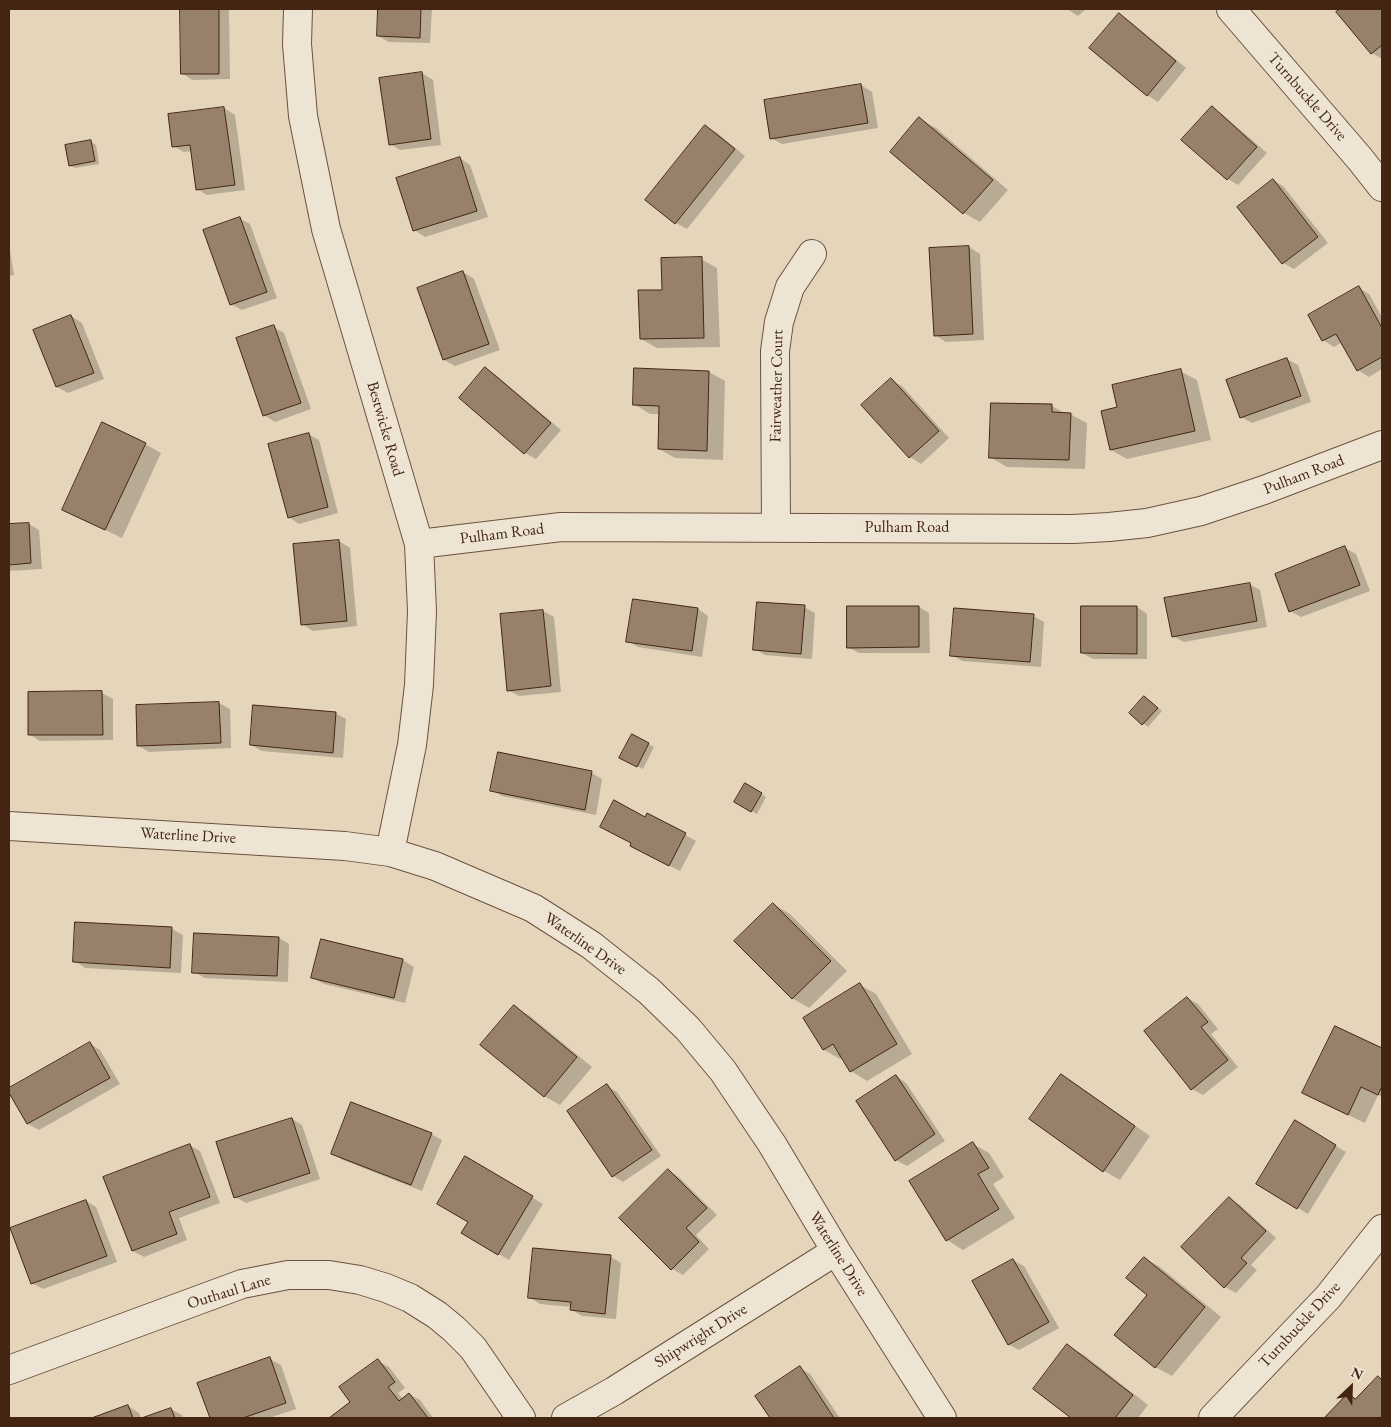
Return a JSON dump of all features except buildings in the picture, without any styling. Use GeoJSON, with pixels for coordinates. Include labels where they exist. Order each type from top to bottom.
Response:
{"type":"FeatureCollection","features":[{"type":"Feature","properties":{"kind":"street","name":"Bestwicke Road"},"geometry":{"type":"LineString","coordinates":[[298,9],[298,44],[303,116],[326,229],[419,544],[422,611],[419,685],[412,745],[390,852]]}},
{"type":"Feature","properties":{"kind":"street","name":"Turnbuckle Drive"},"geometry":{"type":"LineString","coordinates":[[1231,9],[1382,187]]}},
{"type":"Feature","properties":{"kind":"street","name":"Fairweather Court"},"geometry":{"type":"LineString","coordinates":[[776,528],[775,351],[778,322],[790,287],[812,254]]}},
{"type":"Feature","properties":{"kind":"street","name":"Pulham Road"},"geometry":{"type":"LineString","coordinates":[[419,544],[561,527],[1109,527],[1147,523],[1201,511],[1264,490],[1382,445]]}},
{"type":"Feature","properties":{"kind":"street","name":"Waterline Drive"},"geometry":{"type":"LineString","coordinates":[[9,826],[344,846],[390,852],[435,866],[533,908],[591,945],[650,991],[688,1029],[723,1071],[772,1144],[836,1251],[942,1418]]}},
{"type":"Feature","properties":{"kind":"street","name":"Turnbuckle Drive"},"geometry":{"type":"LineString","coordinates":[[1213,1418],[1328,1296],[1382,1229]]}},
{"type":"Feature","properties":{"kind":"street","name":"Shipwright Drive"},"geometry":{"type":"LineString","coordinates":[[566,1418],[614,1391],[836,1251]]}},
{"type":"Feature","properties":{"kind":"street","name":"Outhaul Lane"},"geometry":{"type":"LineString","coordinates":[[9,1370],[242,1284],[288,1275],[329,1275],[360,1280],[386,1288],[410,1298],[437,1316],[454,1329],[473,1348],[522,1418]]}}]}
